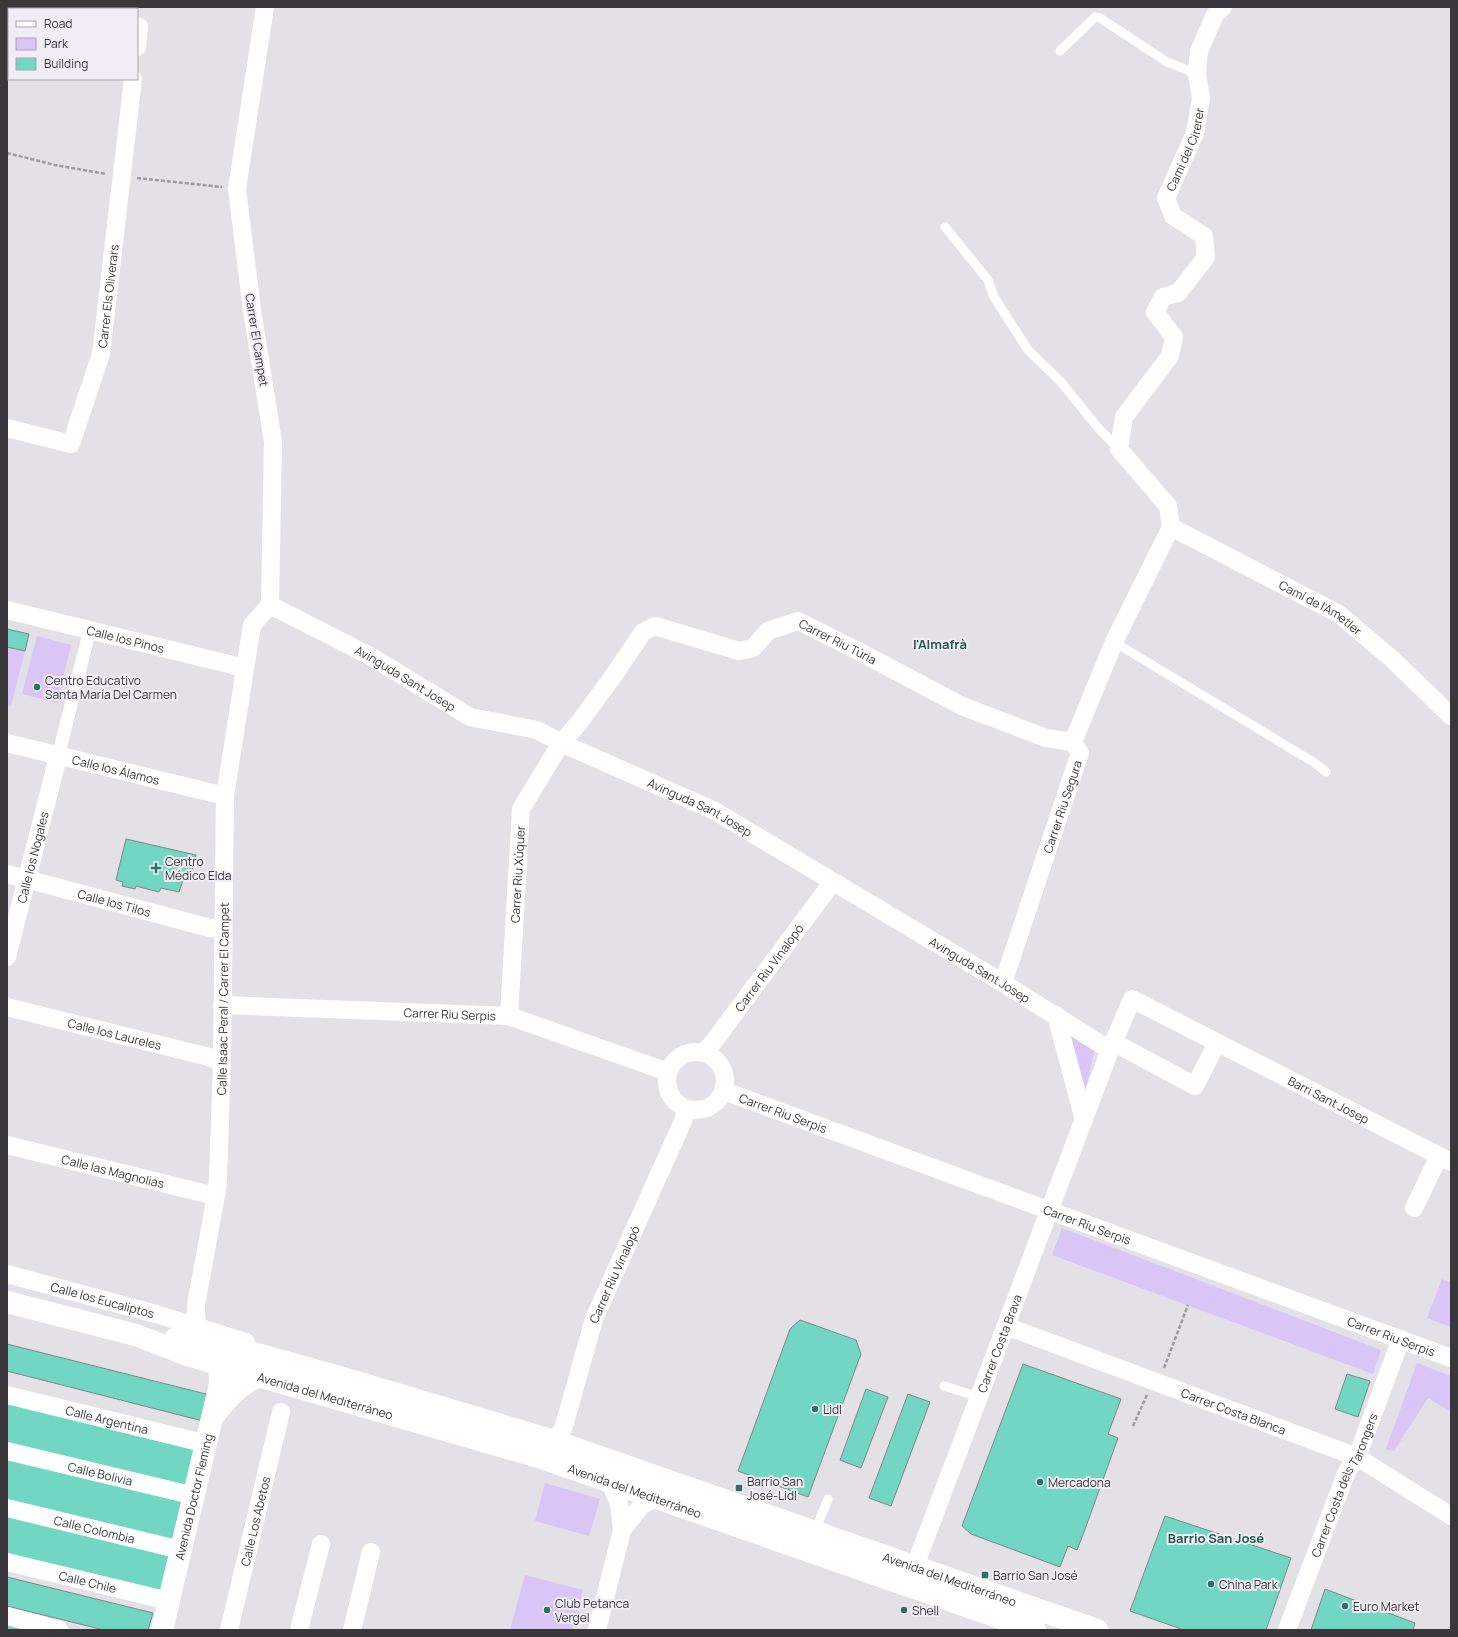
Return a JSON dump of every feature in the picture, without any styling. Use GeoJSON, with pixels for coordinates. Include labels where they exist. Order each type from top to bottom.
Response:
{"type":"FeatureCollection","features":[{"type":"Feature","properties":{"kind":"street","name":"Carrer El Campet"},"geometry":{"type":"LineString","coordinates":[[265,7],[237,189],[252,310],[273,442],[270,605]]}},
{"type":"Feature","properties":{"kind":"street","name":"Camí del Cirerer"},"geometry":{"type":"LineString","coordinates":[[1119,448],[1124,417],[1170,356],[1174,337],[1155,312],[1163,297],[1178,293],[1206,257],[1204,236],[1173,216],[1166,198],[1195,133],[1201,98],[1197,74],[1199,51],[1216,16],[1223,7]]}},
{"type":"Feature","properties":{"kind":"street"},"geometry":{"type":"LineString","coordinates":[[138,26],[138,37]]}},
{"type":"Feature","properties":{"kind":"street","name":"Carrer Els Oliverars"},"geometry":{"type":"LineString","coordinates":[[7,428],[71,444],[101,354],[133,80]]}},
{"type":"Feature","properties":{"kind":"street"},"geometry":{"type":"LineString","coordinates":[[1119,448],[1168,506],[1171,528]]}},
{"type":"Feature","properties":{"kind":"street","name":"Carrer Riu Segura"},"geometry":{"type":"LineString","coordinates":[[1003,983],[1080,753],[1073,742],[1114,642],[1171,528]]}},
{"type":"Feature","properties":{"kind":"street","name":"Camí de l'Ametler"},"geometry":{"type":"LineString","coordinates":[[1171,528],[1339,614],[1392,659],[1451,716]]}},
{"type":"Feature","properties":{"kind":"street"},"geometry":{"type":"LineString","coordinates":[[245,668],[252,625],[270,605]]}},
{"type":"Feature","properties":{"kind":"street","name":"Avinguda Sant Josep"},"geometry":{"type":"LineString","coordinates":[[270,605],[372,657],[470,717],[537,730],[561,743],[713,810],[1056,1015],[1112,1046]]}},
{"type":"Feature","properties":{"kind":"street","name":"Calle los Pinos"},"geometry":{"type":"LineString","coordinates":[[7,610],[245,668]]}},
{"type":"Feature","properties":{"kind":"street","name":"Carrer Riu Túria"},"geometry":{"type":"LineString","coordinates":[[561,743],[587,712],[643,632],[655,626],[739,651],[753,648],[768,631],[798,621],[962,706],[1046,738],[1073,742]]}},
{"type":"Feature","properties":{"kind":"street"},"geometry":{"type":"LineString","coordinates":[[58,757],[90,629]]}},
{"type":"Feature","properties":{"kind":"street","name":"Calle Isaac Peral / Carrer El Campet"},"geometry":{"type":"LineString","coordinates":[[203,1336],[196,1316],[196,1305],[217,1190],[222,1062],[225,796],[245,668]]}},
{"type":"Feature","properties":{"kind":"street","name":"Carrer Riu Xúquer"},"geometry":{"type":"LineString","coordinates":[[509,1016],[521,809],[561,743]]}},
{"type":"Feature","properties":{"kind":"street","name":"Calle los Álamos"},"geometry":{"type":"LineString","coordinates":[[7,744],[225,796]]}},
{"type":"Feature","properties":{"kind":"street","name":"Calle los Nogales"},"geometry":{"type":"LineString","coordinates":[[7,958],[58,757]]}},
{"type":"Feature","properties":{"kind":"street","name":"Calle los Tilos"},"geometry":{"type":"LineString","coordinates":[[7,874],[210,928],[223,927]]}},
{"type":"Feature","properties":{"kind":"street","name":"Carrer Riu Vinalopó"},"geometry":{"type":"LineString","coordinates":[[703,1053],[711,1045],[829,887],[830,881]]}},
{"type":"Feature","properties":{"kind":"street","name":"Barri Sant Josep"},"geometry":{"type":"LineString","coordinates":[[1112,1046],[1132,999],[1445,1159],[1414,1208]]}},
{"type":"Feature","properties":{"kind":"street","name":"Carrer Riu Serpis"},"geometry":{"type":"LineString","coordinates":[[222,1005],[509,1016],[668,1072]]}},
{"type":"Feature","properties":{"kind":"street","name":"Calle los Laureles"},"geometry":{"type":"LineString","coordinates":[[7,1007],[222,1062]]}},
{"type":"Feature","properties":{"kind":"street"},"geometry":{"type":"LineString","coordinates":[[1056,1015],[1084,1120]]}},
{"type":"Feature","properties":{"kind":"street"},"geometry":{"type":"LineString","coordinates":[[1112,1046],[1195,1086],[1217,1043]]}},
{"type":"Feature","properties":{"kind":"street","name":"Carrer Costa Brava"},"geometry":{"type":"LineString","coordinates":[[915,1566],[1112,1046]]}},
{"type":"Feature","properties":{"kind":"street"},"geometry":{"type":"LineString","coordinates":[[694,1052],[703,1053],[712,1056],[724,1071],[724,1091],[720,1099],[705,1110],[686,1110],[675,1102],[668,1091],[666,1081],[668,1072],[672,1064],[678,1058],[694,1052]]}},
{"type":"Feature","properties":{"kind":"street","name":"Carrer Riu Serpis"},"geometry":{"type":"LineString","coordinates":[[724,1091],[1451,1358]]}},
{"type":"Feature","properties":{"kind":"street","name":"Carrer Riu Vinalopó"},"geometry":{"type":"LineString","coordinates":[[551,1440],[560,1434],[564,1426],[594,1319],[665,1163],[683,1121],[686,1110]]}},
{"type":"Feature","properties":{"kind":"street","name":"Calle las Magnolias"},"geometry":{"type":"LineString","coordinates":[[7,1145],[207,1194],[217,1190]]}},
{"type":"Feature","properties":{"kind":"street","name":"Calle los Eucaliptos"},"geometry":{"type":"LineString","coordinates":[[7,1274],[156,1314],[203,1336]]}},
{"type":"Feature","properties":{"kind":"street","name":"Avenida del Mediterráneo"},"geometry":{"type":"LineString","coordinates":[[7,1302],[136,1335],[223,1370],[260,1376],[542,1458],[610,1483],[1035,1630]]}},
{"type":"Feature","properties":{"kind":"street","name":"Carrer Costa Blanca"},"geometry":{"type":"LineString","coordinates":[[1006,1326],[1357,1457],[1451,1516]]}},
{"type":"Feature","properties":{"kind":"street","name":"Avenida del Mediterráneo"},"geometry":{"type":"LineString","coordinates":[[136,1335],[172,1338],[203,1336],[295,1357],[347,1378]]}},
{"type":"Feature","properties":{"kind":"street"},"geometry":{"type":"LineString","coordinates":[[203,1336],[223,1370]]}},
{"type":"Feature","properties":{"kind":"street","name":"Avenida del Mediterráneo"},"geometry":{"type":"LineString","coordinates":[[203,1336],[243,1350],[347,1378],[551,1440],[915,1566],[1086,1628]]}},
{"type":"Feature","properties":{"kind":"street","name":"Carrer Costa dels Tarongers"},"geometry":{"type":"LineString","coordinates":[[1287,1630],[1348,1471],[1357,1457],[1401,1339]]}},
{"type":"Feature","properties":{"kind":"street","name":"Avenida del Mediterráneo"},"geometry":{"type":"LineString","coordinates":[[223,1370],[243,1360],[252,1358],[288,1365],[298,1365]]}},
{"type":"Feature","properties":{"kind":"street","name":"Avenida Doctor Fleming"},"geometry":{"type":"LineString","coordinates":[[162,1630],[214,1415],[223,1370]]}},
{"type":"Feature","properties":{"kind":"street"},"geometry":{"type":"LineString","coordinates":[[214,1415],[232,1393],[260,1376]]}},
{"type":"Feature","properties":{"kind":"street","name":"Calle Argentina"},"geometry":{"type":"LineString","coordinates":[[7,1395],[207,1444]]}},
{"type":"Feature","properties":{"kind":"street","name":"Calle Los Abetos"},"geometry":{"type":"LineString","coordinates":[[229,1630],[280,1412]]}},
{"type":"Feature","properties":{"kind":"street","name":"Calle Bolivia"},"geometry":{"type":"LineString","coordinates":[[7,1451],[194,1496]]}},
{"type":"Feature","properties":{"kind":"street"},"geometry":{"type":"LineString","coordinates":[[596,1630],[622,1530],[620,1503],[610,1483]]}},
{"type":"Feature","properties":{"kind":"street"},"geometry":{"type":"LineString","coordinates":[[622,1530],[642,1505],[656,1498]]}},
{"type":"Feature","properties":{"kind":"street","name":"Calle Colombia"},"geometry":{"type":"LineString","coordinates":[[7,1508],[181,1550]]}},
{"type":"Feature","properties":{"kind":"street"},"geometry":{"type":"LineString","coordinates":[[299,1630],[320,1544]]}},
{"type":"Feature","properties":{"kind":"street"},"geometry":{"type":"LineString","coordinates":[[352,1630],[371,1552]]}},
{"type":"Feature","properties":{"kind":"street","name":"Calle Chile"},"geometry":{"type":"LineString","coordinates":[[7,1562],[169,1601]]}},
{"type":"Feature","properties":{"kind":"street"},"geometry":{"type":"LineString","coordinates":[[7,1616],[51,1629]]}},
{"type":"Feature","properties":{"kind":"lane"},"geometry":{"type":"LineString","coordinates":[[1060,51],[1095,17],[1100,18],[1166,62],[1197,74]]}},
{"type":"Feature","properties":{"kind":"lane"},"geometry":{"type":"LineString","coordinates":[[945,227],[988,280],[994,297],[1028,350],[1060,382],[1099,428],[1119,448]]}},
{"type":"Feature","properties":{"kind":"lane"},"geometry":{"type":"LineString","coordinates":[[1114,642],[1308,759],[1326,772]]}},
{"type":"Feature","properties":{"kind":"lane"},"geometry":{"type":"LineString","coordinates":[[944,1386],[979,1397]]}},
{"type":"Feature","properties":{"kind":"lane"},"geometry":{"type":"LineString","coordinates":[[815,1531],[828,1499]]}},
{"type":"Feature","properties":{"kind":"path"},"geometry":{"type":"LineString","coordinates":[[1159,1382],[1188,1305]]}},
{"type":"Feature","properties":{"kind":"path"},"geometry":{"type":"LineString","coordinates":[[1133,1426],[1139,1414]]}},
{"type":"Feature","properties":{"kind":"green space"},"geometry":{"type":"Polygon","coordinates":[[[37,636],[71,645],[57,703],[22,694],[37,636]]]}},
{"type":"Feature","properties":{"kind":"green space"},"geometry":{"type":"Polygon","coordinates":[[[7,647],[25,651],[11,706],[7,705],[7,647]]]}},
{"type":"Feature","properties":{"kind":"green space"},"geometry":{"type":"Polygon","coordinates":[[[1066,1033],[1095,1049],[1085,1092],[1066,1033]]]}},
{"type":"Feature","properties":{"kind":"green space"},"geometry":{"type":"Polygon","coordinates":[[[1062,1228],[1381,1350],[1373,1374],[1052,1255],[1062,1228]]]}},
{"type":"Feature","properties":{"kind":"green space"},"geometry":{"type":"Polygon","coordinates":[[[1442,1279],[1451,1283],[1451,1327],[1427,1318],[1442,1279]]]}},
{"type":"Feature","properties":{"kind":"green space"},"geometry":{"type":"Polygon","coordinates":[[[1417,1363],[1451,1376],[1451,1412],[1428,1398],[1394,1451],[1386,1449],[1417,1363]]]}},
{"type":"Feature","properties":{"kind":"green space"},"geometry":{"type":"Polygon","coordinates":[[[545,1483],[600,1499],[589,1536],[535,1521],[545,1483]]]}},
{"type":"Feature","properties":{"kind":"green space","name":"Club Petanca Vergel"},"geometry":{"type":"Polygon","coordinates":[[[525,1575],[583,1590],[573,1630],[510,1630],[525,1575]]]}},
{"type":"Feature","properties":{"kind":"building"},"geometry":{"type":"Polygon","coordinates":[[[7,629],[29,634],[25,651],[7,647],[7,629]]]}},
{"type":"Feature","properties":{"kind":"building","name":"Centro Médico Elda"},"geometry":{"type":"Polygon","coordinates":[[[126,839],[196,855],[189,881],[183,880],[179,892],[161,888],[159,892],[136,886],[135,889],[122,886],[123,882],[116,880],[126,839]]]}},
{"type":"Feature","properties":{"kind":"building"},"geometry":{"type":"Polygon","coordinates":[[[800,1320],[856,1340],[861,1354],[808,1497],[738,1471],[790,1329],[800,1320]]]}},
{"type":"Feature","properties":{"kind":"building"},"geometry":{"type":"Polygon","coordinates":[[[7,1344],[210,1395],[203,1421],[7,1371],[7,1344]]]}},
{"type":"Feature","properties":{"kind":"building","name":"Mercadona"},"geometry":{"type":"Polygon","coordinates":[[[1023,1364],[1121,1399],[1108,1434],[1118,1438],[1084,1532],[1077,1550],[1068,1546],[1060,1567],[971,1534],[962,1526],[1023,1364]]]}},
{"type":"Feature","properties":{"kind":"building"},"geometry":{"type":"Polygon","coordinates":[[[1347,1374],[1370,1381],[1358,1417],[1335,1409],[1347,1374]]]}},
{"type":"Feature","properties":{"kind":"building"},"geometry":{"type":"Polygon","coordinates":[[[866,1389],[888,1397],[861,1468],[840,1460],[866,1389]]]}},
{"type":"Feature","properties":{"kind":"building"},"geometry":{"type":"Polygon","coordinates":[[[908,1394],[930,1402],[891,1506],[869,1498],[908,1394]]]}},
{"type":"Feature","properties":{"kind":"building"},"geometry":{"type":"Polygon","coordinates":[[[7,1398],[202,1446],[192,1491],[7,1447],[7,1398]]]}},
{"type":"Feature","properties":{"kind":"building"},"geometry":{"type":"Polygon","coordinates":[[[7,1454],[190,1499],[179,1545],[7,1504],[7,1454]]]}},
{"type":"Feature","properties":{"kind":"building"},"geometry":{"type":"Polygon","coordinates":[[[7,1512],[177,1552],[166,1597],[7,1557],[7,1512]]]}},
{"type":"Feature","properties":{"kind":"building","name":"China Park"},"geometry":{"type":"Polygon","coordinates":[[[1165,1516],[1291,1558],[1266,1630],[1184,1630],[1130,1611],[1165,1516]]]}},
{"type":"Feature","properties":{"kind":"building"},"geometry":{"type":"Polygon","coordinates":[[[7,1577],[153,1613],[148,1630],[104,1630],[7,1606],[7,1577]]]}},
{"type":"Feature","properties":{"kind":"building","name":"Euro Market"},"geometry":{"type":"Polygon","coordinates":[[[1325,1589],[1415,1623],[1413,1630],[1311,1630],[1325,1589]]]}},
{"type":"Feature","properties":{"kind":"building"},"geometry":{"type":"Polygon","coordinates":[[[7,1625],[28,1630],[7,1630],[7,1625]]]}},
{"type":"Feature","properties":{"kind":"place","name":"Centro Educativo Santa María Del Carmen"},"geometry":{"type":"Point","coordinates":[37,687]}},
{"type":"Feature","properties":{"kind":"place","name":"Centro Médico Elda"},"geometry":{"type":"Point","coordinates":[156,868]}},
{"type":"Feature","properties":{"kind":"place","name":"Lidl"},"geometry":{"type":"Point","coordinates":[815,1409]}},
{"type":"Feature","properties":{"kind":"place","name":"Mercadona"},"geometry":{"type":"Point","coordinates":[1040,1482]}},
{"type":"Feature","properties":{"kind":"place","name":"Barrio San José-Lidl"},"geometry":{"type":"Point","coordinates":[739,1488]}},
{"type":"Feature","properties":{"kind":"place","name":"Barrio San José"},"geometry":{"type":"Point","coordinates":[985,1575]}},
{"type":"Feature","properties":{"kind":"place","name":"China Park"},"geometry":{"type":"Point","coordinates":[1211,1584]}},
{"type":"Feature","properties":{"kind":"place","name":"Euro Market"},"geometry":{"type":"Point","coordinates":[1345,1606]}},
{"type":"Feature","properties":{"kind":"place","name":"Club Petanca Vergel"},"geometry":{"type":"Point","coordinates":[547,1610]}},
{"type":"Feature","properties":{"kind":"place","name":"Shell"},"geometry":{"type":"Point","coordinates":[904,1610]}},
{"type":"Feature","properties":{"kind":"district","name":"l'Almafrà"},"geometry":{"type":"Point","coordinates":[940,644]}},
{"type":"Feature","properties":{"kind":"district","name":"Barrio San José"},"geometry":{"type":"Point","coordinates":[1216,1538]}}]}
